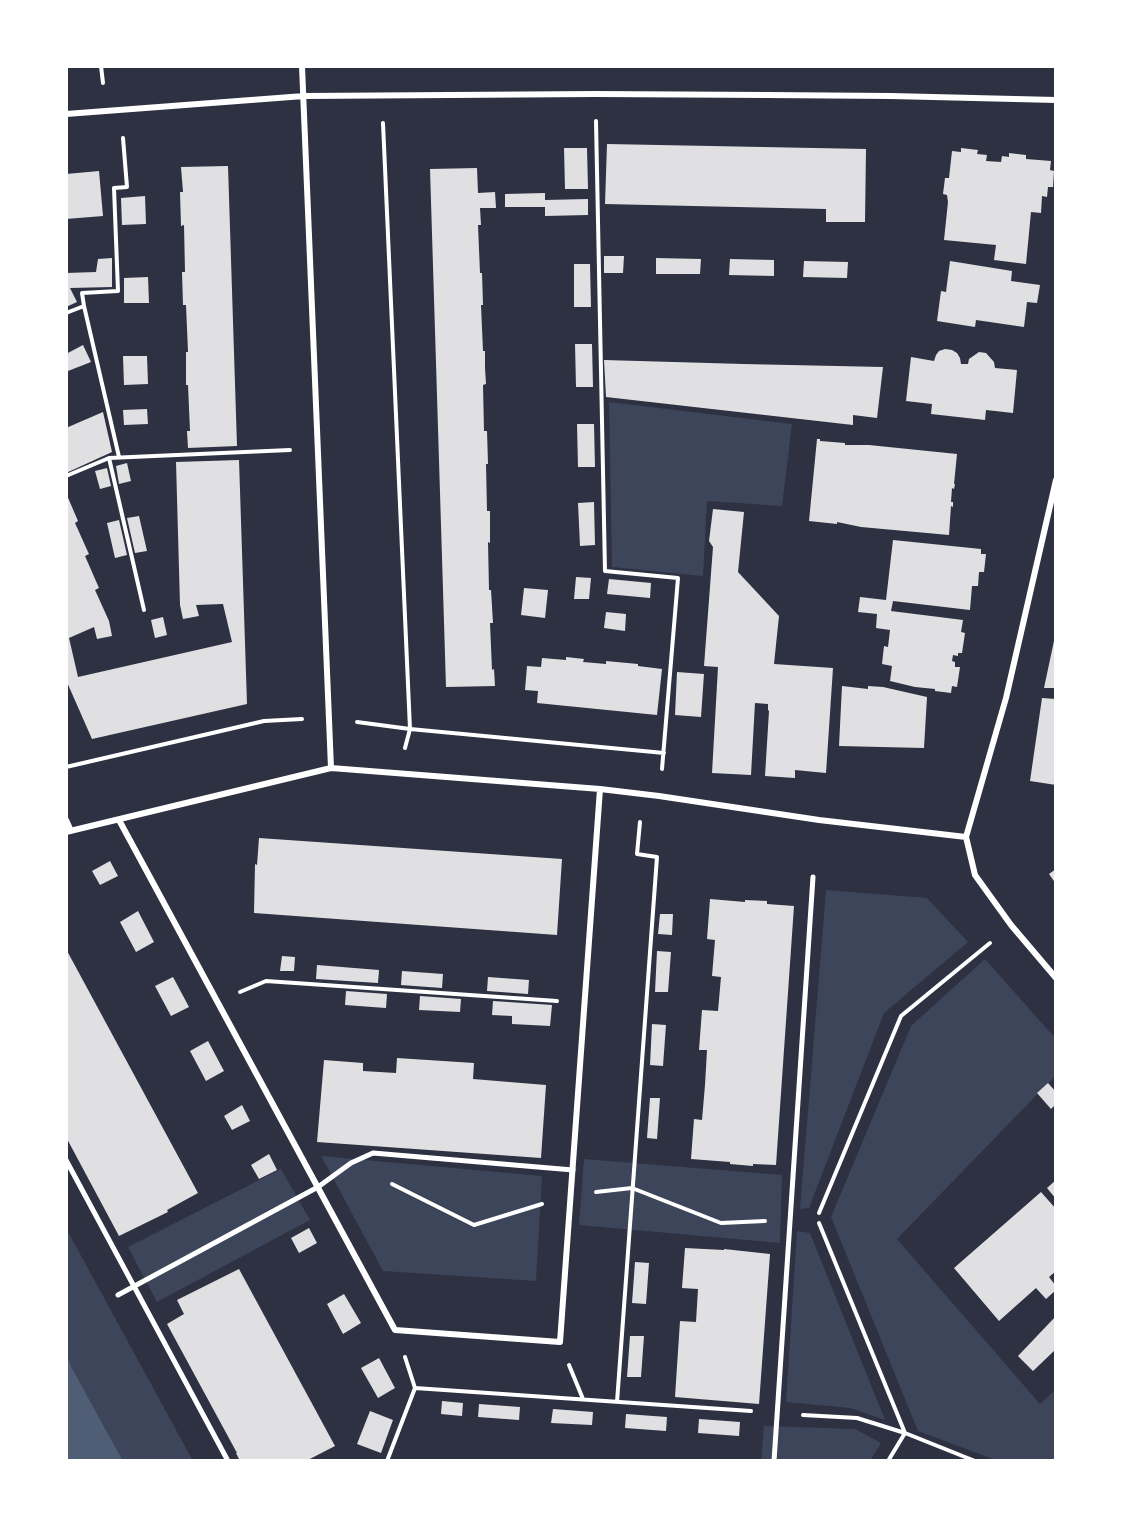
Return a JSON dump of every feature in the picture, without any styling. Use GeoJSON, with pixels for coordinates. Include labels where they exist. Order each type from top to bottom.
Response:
{"type":"FeatureCollection","features":[{"type":"Feature","properties":{"kind":"street"},"geometry":{"type":"LineString","coordinates":[[302,66],[331,768]]}},
{"type":"Feature","properties":{"kind":"street"},"geometry":{"type":"LineString","coordinates":[[66,114],[304,96],[595,94],[1056,100]]}},
{"type":"Feature","properties":{"kind":"street"},"geometry":{"type":"LineString","coordinates":[[1056,480],[1006,698],[966,837],[975,875],[1011,925],[1056,978]]}},
{"type":"Feature","properties":{"kind":"street"},"geometry":{"type":"LineString","coordinates":[[66,820],[68,832],[331,768],[600,789],[819,820],[966,837]]}},
{"type":"Feature","properties":{"kind":"street"},"geometry":{"type":"LineString","coordinates":[[119,820],[395,1330],[560,1342],[600,789]]}},
{"type":"Feature","properties":{"kind":"street"},"geometry":{"type":"LineString","coordinates":[[774,1461],[813,877]]}},
{"type":"Feature","properties":{"kind":"street"},"geometry":{"type":"LineString","coordinates":[[118,1295],[318,1187],[351,1163],[373,1153],[573,1170]]}},
{"type":"Feature","properties":{"kind":"street"},"geometry":{"type":"LineString","coordinates":[[66,1160],[228,1461]]}},
{"type":"Feature","properties":{"kind":"path"},"geometry":{"type":"LineString","coordinates":[[595,94],[605,571],[678,578],[659,796]]}},
{"type":"Feature","properties":{"kind":"path"},"geometry":{"type":"LineString","coordinates":[[381,96],[410,729],[398,774]]}},
{"type":"Feature","properties":{"kind":"path"},"geometry":{"type":"LineString","coordinates":[[119,457],[82,293],[118,291],[114,188],[127,187],[121,110]]}},
{"type":"Feature","properties":{"kind":"path"},"geometry":{"type":"LineString","coordinates":[[66,313],[84,306]]}},
{"type":"Feature","properties":{"kind":"path"},"geometry":{"type":"LineString","coordinates":[[66,476],[110,458],[119,457],[318,448]]}},
{"type":"Feature","properties":{"kind":"path"},"geometry":{"type":"LineString","coordinates":[[110,458],[144,610]]}},
{"type":"Feature","properties":{"kind":"path"},"geometry":{"type":"LineString","coordinates":[[66,767],[264,721],[328,718],[410,729],[664,753]]}},
{"type":"Feature","properties":{"kind":"path"},"geometry":{"type":"LineString","coordinates":[[617,1402],[657,857],[637,854],[643,795]]}},
{"type":"Feature","properties":{"kind":"path"},"geometry":{"type":"LineString","coordinates":[[905,1433],[817,1218],[901,1016],[1011,925]]}},
{"type":"Feature","properties":{"kind":"path"},"geometry":{"type":"LineString","coordinates":[[217,1001],[266,981],[585,1003]]}},
{"type":"Feature","properties":{"kind":"path"},"geometry":{"type":"LineString","coordinates":[[560,1342],[583,1399]]}},
{"type":"Feature","properties":{"kind":"path"},"geometry":{"type":"LineString","coordinates":[[387,1461],[415,1388],[857,1418],[905,1433],[975,1461]]}},
{"type":"Feature","properties":{"kind":"path"},"geometry":{"type":"LineString","coordinates":[[888,1461],[905,1433]]}},
{"type":"Feature","properties":{"kind":"shaded area"},"geometry":{"type":"Polygon","coordinates":[[[609,402],[792,424],[782,506],[707,501],[703,576],[612,567],[609,402]]]}},
{"type":"Feature","properties":{"kind":"shaded area"},"geometry":{"type":"Polygon","coordinates":[[[826,890],[927,898],[968,942],[884,1013],[809,1208],[800,1209],[826,890]]]}},
{"type":"Feature","properties":{"kind":"shaded area"},"geometry":{"type":"Polygon","coordinates":[[[985,959],[1056,1039],[1056,1075],[897,1239],[1040,1404],[1056,1389],[1056,1461],[998,1461],[918,1431],[831,1217],[911,1026],[985,959]]]}},
{"type":"Feature","properties":{"kind":"shaded area"},"geometry":{"type":"Polygon","coordinates":[[[321,1156],[542,1176],[536,1281],[383,1271],[321,1156]]]}},
{"type":"Feature","properties":{"kind":"shaded area"},"geometry":{"type":"Polygon","coordinates":[[[584,1159],[782,1175],[780,1243],[579,1225],[584,1159]]]}},
{"type":"Feature","properties":{"kind":"shaded area"},"geometry":{"type":"Polygon","coordinates":[[[281,1169],[310,1220],[157,1302],[128,1247],[281,1169]]]}},
{"type":"Feature","properties":{"kind":"shaded area"},"geometry":{"type":"Polygon","coordinates":[[[66,1228],[193,1461],[123,1461],[72,1368],[66,1352],[66,1228]]]}},
{"type":"Feature","properties":{"kind":"shaded area"},"geometry":{"type":"Polygon","coordinates":[[[797,1231],[810,1233],[885,1420],[850,1408],[786,1402],[797,1231]]]}},
{"type":"Feature","properties":{"kind":"shaded area"},"geometry":{"type":"Polygon","coordinates":[[[66,1352],[72,1368],[123,1461],[66,1461],[66,1352]]]}},
{"type":"Feature","properties":{"kind":"shaded area"},"geometry":{"type":"Polygon","coordinates":[[[764,1426],[855,1429],[881,1443],[870,1461],[761,1461],[764,1426]]]}},
{"type":"Feature","properties":{"kind":"building"},"geometry":{"type":"Polygon","coordinates":[[[607,144],[866,149],[865,222],[826,222],[826,209],[605,204],[607,144]]]}},
{"type":"Feature","properties":{"kind":"building"},"geometry":{"type":"Polygon","coordinates":[[[564,148],[587,148],[588,189],[565,189],[564,148]]]}},
{"type":"Feature","properties":{"kind":"building"},"geometry":{"type":"Polygon","coordinates":[[[961,148],[978,150],[977,154],[987,155],[986,161],[1001,162],[1002,156],[1009,157],[1009,153],[1026,155],[1026,159],[1051,161],[1050,170],[1054,171],[1053,187],[1048,187],[1047,197],[1042,196],[1041,213],[1031,212],[1026,264],[994,260],[996,245],[944,240],[948,202],[947,195],[943,194],[945,178],[949,178],[952,151],[961,152],[961,148]]]}},
{"type":"Feature","properties":{"kind":"building"},"geometry":{"type":"Polygon","coordinates":[[[228,166],[237,446],[188,448],[187,431],[190,431],[188,385],[186,385],[186,352],[188,352],[186,305],[183,305],[182,272],[185,272],[184,225],[181,226],[180,192],[183,192],[181,167],[228,166]]]}},
{"type":"Feature","properties":{"kind":"building"},"geometry":{"type":"Polygon","coordinates":[[[477,168],[478,193],[495,192],[496,208],[480,208],[481,225],[478,225],[480,273],[482,273],[483,351],[485,351],[486,384],[483,385],[484,431],[487,431],[487,511],[490,511],[489,590],[491,590],[493,623],[490,623],[495,686],[446,687],[430,169],[477,168]]]}},
{"type":"Feature","properties":{"kind":"building"},"geometry":{"type":"Polygon","coordinates":[[[99,171],[103,216],[66,219],[66,174],[99,171]]]}},
{"type":"Feature","properties":{"kind":"building"},"geometry":{"type":"Polygon","coordinates":[[[545,193],[545,200],[588,199],[588,215],[545,216],[545,207],[505,207],[505,194],[545,193]]]}},
{"type":"Feature","properties":{"kind":"building"},"geometry":{"type":"Polygon","coordinates":[[[145,196],[146,224],[122,225],[121,198],[145,196]]]}},
{"type":"Feature","properties":{"kind":"building"},"geometry":{"type":"Polygon","coordinates":[[[604,256],[624,256],[623,273],[604,273],[604,256]]]}},
{"type":"Feature","properties":{"kind":"building"},"geometry":{"type":"Polygon","coordinates":[[[112,258],[112,287],[70,288],[77,302],[66,307],[66,273],[96,272],[98,259],[112,258]]]}},
{"type":"Feature","properties":{"kind":"building"},"geometry":{"type":"Polygon","coordinates":[[[656,258],[701,259],[700,274],[656,274],[656,258]]]}},
{"type":"Feature","properties":{"kind":"building"},"geometry":{"type":"Polygon","coordinates":[[[730,259],[774,260],[774,276],[729,275],[730,259]]]}},
{"type":"Feature","properties":{"kind":"building"},"geometry":{"type":"Polygon","coordinates":[[[804,261],[848,262],[847,278],[803,277],[804,261]]]}},
{"type":"Feature","properties":{"kind":"building"},"geometry":{"type":"Polygon","coordinates":[[[950,261],[1012,271],[1011,281],[1040,285],[1037,303],[1027,302],[1024,327],[976,320],[975,327],[937,321],[941,291],[946,292],[950,261]]]}},
{"type":"Feature","properties":{"kind":"building"},"geometry":{"type":"Polygon","coordinates":[[[574,264],[590,264],[591,307],[574,307],[574,264]]]}},
{"type":"Feature","properties":{"kind":"building"},"geometry":{"type":"Polygon","coordinates":[[[148,277],[149,303],[124,303],[124,278],[148,277]]]}},
{"type":"Feature","properties":{"kind":"building"},"geometry":{"type":"Polygon","coordinates":[[[575,344],[592,344],[593,387],[576,387],[575,344]]]}},
{"type":"Feature","properties":{"kind":"building"},"geometry":{"type":"Polygon","coordinates":[[[83,345],[91,362],[68,371],[66,354],[83,345]]]}},
{"type":"Feature","properties":{"kind":"building"},"geometry":{"type":"Polygon","coordinates":[[[945,349],[957,353],[961,364],[968,364],[969,359],[979,352],[986,353],[994,362],[995,368],[1017,370],[1013,413],[986,410],[985,420],[931,414],[932,404],[906,401],[911,357],[934,361],[939,351],[945,349]]]}},
{"type":"Feature","properties":{"kind":"building"},"geometry":{"type":"Polygon","coordinates":[[[123,356],[147,356],[148,384],[124,385],[123,356]]]}},
{"type":"Feature","properties":{"kind":"building"},"geometry":{"type":"Polygon","coordinates":[[[604,360],[883,367],[877,418],[853,415],[853,425],[606,397],[604,360]]]}},
{"type":"Feature","properties":{"kind":"building"},"geometry":{"type":"Polygon","coordinates":[[[147,409],[148,424],[124,425],[123,410],[147,409]]]}},
{"type":"Feature","properties":{"kind":"building"},"geometry":{"type":"Polygon","coordinates":[[[103,412],[112,452],[66,473],[66,428],[103,412]]]}},
{"type":"Feature","properties":{"kind":"building"},"geometry":{"type":"Polygon","coordinates":[[[577,424],[594,424],[595,467],[578,467],[577,424]]]}},
{"type":"Feature","properties":{"kind":"building"},"geometry":{"type":"Polygon","coordinates":[[[817,439],[845,443],[845,445],[869,445],[957,454],[949,535],[809,521],[817,439]]]}},
{"type":"Feature","properties":{"kind":"building"},"geometry":{"type":"Polygon","coordinates":[[[239,460],[247,704],[92,739],[66,680],[66,493],[78,521],[75,523],[89,554],[85,556],[99,588],[95,590],[109,621],[112,636],[97,639],[94,627],[69,638],[78,677],[232,642],[223,604],[196,605],[199,616],[183,619],[180,605],[176,462],[239,460]]]}},
{"type":"Feature","properties":{"kind":"building"},"geometry":{"type":"Polygon","coordinates":[[[127,463],[131,481],[119,484],[116,466],[127,463]]]}},
{"type":"Feature","properties":{"kind":"building"},"geometry":{"type":"Polygon","coordinates":[[[107,468],[111,486],[100,489],[95,471],[107,468]]]}},
{"type":"Feature","properties":{"kind":"building"},"geometry":{"type":"Polygon","coordinates":[[[594,502],[595,545],[580,546],[578,503],[594,502]]]}},
{"type":"Feature","properties":{"kind":"building"},"geometry":{"type":"Polygon","coordinates":[[[713,509],[744,512],[738,572],[779,616],[774,664],[833,668],[826,773],[795,770],[795,778],[765,776],[769,711],[768,704],[755,703],[751,775],[712,773],[718,667],[704,666],[713,547],[709,541],[713,509]]]}},
{"type":"Feature","properties":{"kind":"building"},"geometry":{"type":"Polygon","coordinates":[[[139,516],[147,551],[135,553],[127,518],[139,516]]]}},
{"type":"Feature","properties":{"kind":"building"},"geometry":{"type":"Polygon","coordinates":[[[119,520],[127,555],[115,558],[107,523],[119,520]]]}},
{"type":"Feature","properties":{"kind":"building"},"geometry":{"type":"Polygon","coordinates":[[[893,540],[981,549],[981,554],[986,554],[984,572],[979,572],[978,586],[972,586],[970,610],[893,601],[891,611],[963,620],[961,632],[965,633],[962,653],[958,653],[958,656],[953,655],[952,661],[955,662],[955,667],[960,667],[957,687],[952,686],[951,693],[890,681],[892,666],[882,664],[884,646],[888,647],[890,630],[876,628],[877,614],[858,612],[860,597],[886,600],[893,540]]]}},
{"type":"Feature","properties":{"kind":"building"},"geometry":{"type":"Polygon","coordinates":[[[576,577],[591,578],[589,599],[574,599],[576,577]]]}},
{"type":"Feature","properties":{"kind":"building"},"geometry":{"type":"Polygon","coordinates":[[[609,579],[651,583],[650,598],[607,594],[609,579]]]}},
{"type":"Feature","properties":{"kind":"building"},"geometry":{"type":"Polygon","coordinates":[[[524,588],[548,590],[545,618],[521,615],[524,588]]]}},
{"type":"Feature","properties":{"kind":"building"},"geometry":{"type":"Polygon","coordinates":[[[606,612],[626,614],[625,631],[604,628],[606,612]]]}},
{"type":"Feature","properties":{"kind":"building"},"geometry":{"type":"Polygon","coordinates":[[[163,617],[167,635],[155,638],[151,620],[163,617]]]}},
{"type":"Feature","properties":{"kind":"building"},"geometry":{"type":"Polygon","coordinates":[[[1055,636],[1056,688],[1044,688],[1055,636]]]}},
{"type":"Feature","properties":{"kind":"building"},"geometry":{"type":"Polygon","coordinates":[[[566,657],[584,659],[583,662],[606,664],[606,661],[662,669],[657,715],[537,703],[538,691],[525,690],[527,666],[541,667],[542,658],[566,660],[566,657]]]}},
{"type":"Feature","properties":{"kind":"building"},"geometry":{"type":"Polygon","coordinates":[[[677,672],[704,674],[701,717],[675,715],[677,672]]]}},
{"type":"Feature","properties":{"kind":"building"},"geometry":{"type":"Polygon","coordinates":[[[842,686],[868,689],[868,686],[883,687],[927,697],[924,748],[839,746],[842,686]]]}},
{"type":"Feature","properties":{"kind":"building"},"geometry":{"type":"Polygon","coordinates":[[[1042,698],[1056,699],[1056,785],[1030,781],[1042,698]]]}},
{"type":"Feature","properties":{"kind":"building"},"geometry":{"type":"Polygon","coordinates":[[[259,838],[562,859],[557,935],[254,913],[255,864],[257,865],[259,838]]]}},
{"type":"Feature","properties":{"kind":"building"},"geometry":{"type":"Polygon","coordinates":[[[110,861],[118,876],[100,885],[92,871],[110,861]]]}},
{"type":"Feature","properties":{"kind":"building"},"geometry":{"type":"Polygon","coordinates":[[[1056,869],[1056,884],[1049,874],[1056,869]]]}},
{"type":"Feature","properties":{"kind":"building"},"geometry":{"type":"Polygon","coordinates":[[[710,899],[767,901],[767,904],[794,906],[776,1165],[753,1164],[753,1166],[691,1159],[694,1119],[702,1120],[705,1085],[707,1050],[699,1050],[702,1010],[718,1011],[721,977],[712,976],[715,940],[707,939],[710,899]]]}},
{"type":"Feature","properties":{"kind":"building"},"geometry":{"type":"Polygon","coordinates":[[[138,911],[154,942],[136,952],[120,922],[138,911]]]}},
{"type":"Feature","properties":{"kind":"building"},"geometry":{"type":"Polygon","coordinates":[[[660,914],[673,914],[672,935],[658,934],[660,914]]]}},
{"type":"Feature","properties":{"kind":"building"},"geometry":{"type":"Polygon","coordinates":[[[66,949],[198,1193],[167,1210],[168,1212],[119,1236],[66,1137],[66,949]]]}},
{"type":"Feature","properties":{"kind":"building"},"geometry":{"type":"Polygon","coordinates":[[[657,951],[671,952],[668,992],[655,992],[657,951]]]}},
{"type":"Feature","properties":{"kind":"building"},"geometry":{"type":"Polygon","coordinates":[[[282,956],[295,957],[294,971],[280,971],[282,956]]]}},
{"type":"Feature","properties":{"kind":"building"},"geometry":{"type":"Polygon","coordinates":[[[317,965],[379,970],[378,983],[316,979],[317,965]]]}},
{"type":"Feature","properties":{"kind":"building"},"geometry":{"type":"Polygon","coordinates":[[[402,971],[443,974],[442,988],[401,985],[402,971]]]}},
{"type":"Feature","properties":{"kind":"building"},"geometry":{"type":"Polygon","coordinates":[[[173,977],[189,1007],[171,1016],[155,986],[173,977]]]}},
{"type":"Feature","properties":{"kind":"building"},"geometry":{"type":"Polygon","coordinates":[[[488,977],[529,980],[528,994],[487,991],[488,977]]]}},
{"type":"Feature","properties":{"kind":"building"},"geometry":{"type":"Polygon","coordinates":[[[346,991],[387,994],[386,1008],[345,1005],[346,991]]]}},
{"type":"Feature","properties":{"kind":"building"},"geometry":{"type":"Polygon","coordinates":[[[420,996],[461,999],[460,1012],[419,1010],[420,996]]]}},
{"type":"Feature","properties":{"kind":"building"},"geometry":{"type":"Polygon","coordinates":[[[493,1001],[552,1005],[550,1026],[512,1024],[512,1016],[492,1015],[493,1001]]]}},
{"type":"Feature","properties":{"kind":"building"},"geometry":{"type":"Polygon","coordinates":[[[652,1024],[666,1025],[663,1066],[650,1065],[652,1024]]]}},
{"type":"Feature","properties":{"kind":"building"},"geometry":{"type":"Polygon","coordinates":[[[208,1041],[224,1071],[206,1081],[190,1051],[208,1041]]]}},
{"type":"Feature","properties":{"kind":"building"},"geometry":{"type":"Polygon","coordinates":[[[397,1058],[474,1063],[473,1079],[546,1085],[541,1158],[317,1142],[324,1060],[363,1063],[363,1071],[396,1073],[397,1058]]]}},
{"type":"Feature","properties":{"kind":"building"},"geometry":{"type":"Polygon","coordinates":[[[1048,1083],[1056,1092],[1056,1104],[1051,1109],[1037,1093],[1048,1083]]]}},
{"type":"Feature","properties":{"kind":"building"},"geometry":{"type":"Polygon","coordinates":[[[650,1098],[660,1098],[657,1139],[647,1138],[650,1098]]]}},
{"type":"Feature","properties":{"kind":"building"},"geometry":{"type":"Polygon","coordinates":[[[242,1105],[250,1121],[232,1130],[224,1116],[242,1105]]]}},
{"type":"Feature","properties":{"kind":"building"},"geometry":{"type":"Polygon","coordinates":[[[269,1154],[277,1170],[259,1179],[251,1165],[269,1154]]]}},
{"type":"Feature","properties":{"kind":"building"},"geometry":{"type":"Polygon","coordinates":[[[1056,1180],[1056,1199],[1047,1188],[1056,1180]]]}},
{"type":"Feature","properties":{"kind":"building"},"geometry":{"type":"Polygon","coordinates":[[[1041,1192],[1056,1209],[1056,1271],[1049,1277],[1056,1286],[1056,1290],[1046,1299],[1036,1288],[999,1321],[954,1268],[1041,1192]]]}},
{"type":"Feature","properties":{"kind":"building"},"geometry":{"type":"Polygon","coordinates":[[[309,1228],[317,1243],[299,1253],[291,1238],[309,1228]]]}},
{"type":"Feature","properties":{"kind":"building"},"geometry":{"type":"Polygon","coordinates":[[[685,1248],[770,1254],[759,1404],[675,1397],[680,1321],[696,1322],[698,1289],[682,1288],[685,1248]]]}},
{"type":"Feature","properties":{"kind":"building"},"geometry":{"type":"Polygon","coordinates":[[[635,1262],[649,1263],[646,1304],[632,1303],[635,1262]]]}},
{"type":"Feature","properties":{"kind":"building"},"geometry":{"type":"Polygon","coordinates":[[[239,1269],[335,1446],[306,1461],[240,1461],[167,1324],[184,1314],[177,1300],[239,1269]]]}},
{"type":"Feature","properties":{"kind":"building"},"geometry":{"type":"Polygon","coordinates":[[[344,1294],[361,1323],[343,1334],[327,1304],[344,1294]]]}},
{"type":"Feature","properties":{"kind":"building"},"geometry":{"type":"Polygon","coordinates":[[[1056,1316],[1056,1354],[1054,1351],[1033,1371],[1018,1356],[1056,1316]]]}},
{"type":"Feature","properties":{"kind":"building"},"geometry":{"type":"Polygon","coordinates":[[[630,1336],[644,1336],[641,1377],[627,1377],[630,1336]]]}},
{"type":"Feature","properties":{"kind":"building"},"geometry":{"type":"Polygon","coordinates":[[[379,1358],[395,1388],[378,1398],[361,1368],[379,1358]]]}},
{"type":"Feature","properties":{"kind":"building"},"geometry":{"type":"Polygon","coordinates":[[[442,1401],[463,1403],[462,1416],[441,1414],[442,1401]]]}},
{"type":"Feature","properties":{"kind":"building"},"geometry":{"type":"Polygon","coordinates":[[[479,1404],[520,1407],[519,1420],[478,1417],[479,1404]]]}},
{"type":"Feature","properties":{"kind":"building"},"geometry":{"type":"Polygon","coordinates":[[[553,1409],[593,1412],[592,1425],[551,1423],[553,1409]]]}},
{"type":"Feature","properties":{"kind":"building"},"geometry":{"type":"Polygon","coordinates":[[[370,1411],[393,1420],[381,1453],[357,1444],[370,1411]]]}},
{"type":"Feature","properties":{"kind":"building"},"geometry":{"type":"Polygon","coordinates":[[[626,1414],[667,1417],[666,1431],[625,1428],[626,1414]]]}},
{"type":"Feature","properties":{"kind":"building"},"geometry":{"type":"Polygon","coordinates":[[[699,1419],[740,1422],[739,1436],[698,1433],[699,1419]]]}}]}
